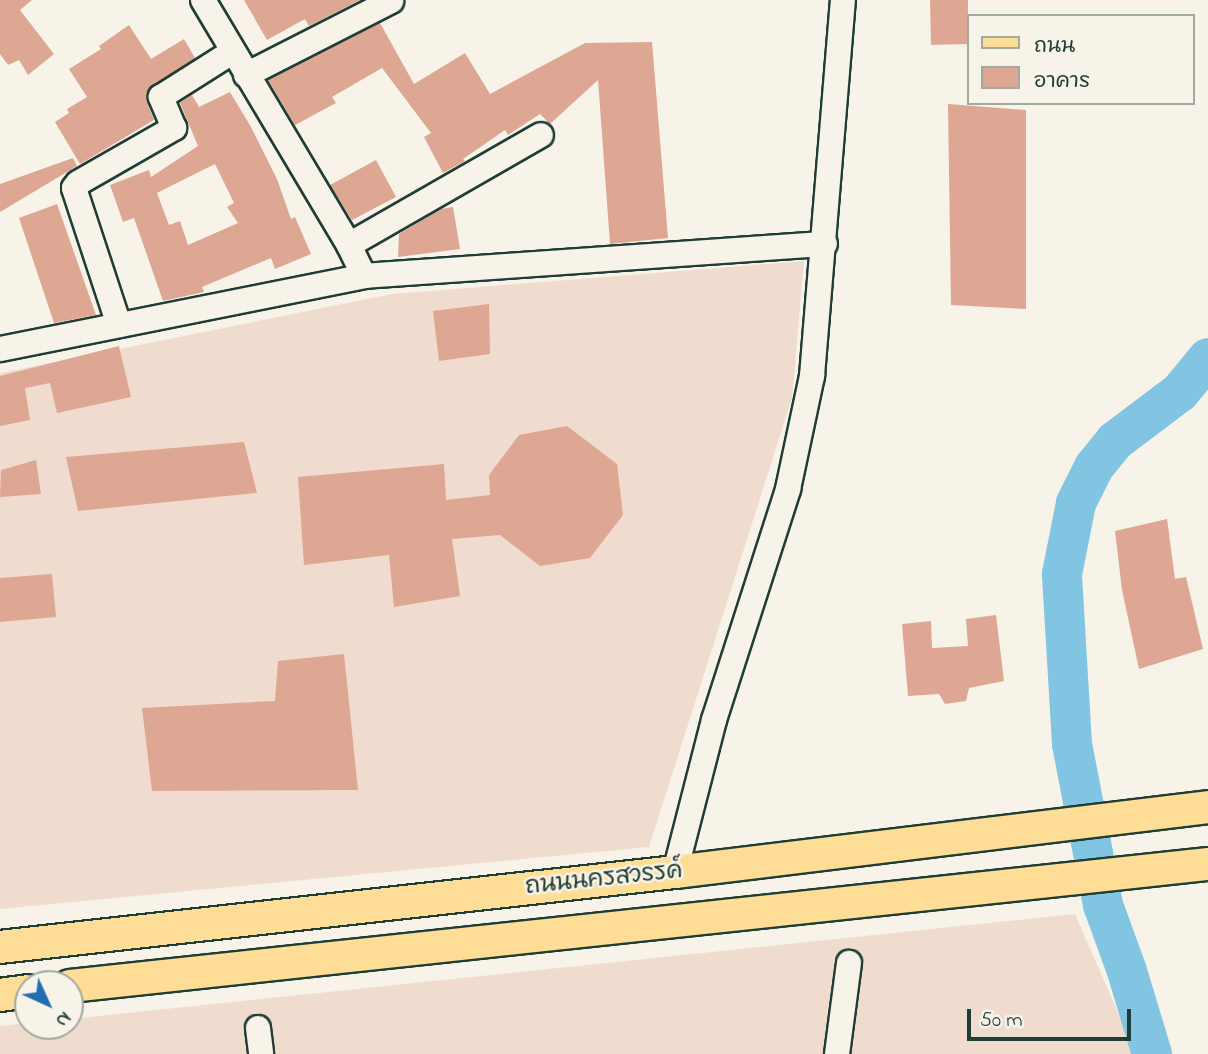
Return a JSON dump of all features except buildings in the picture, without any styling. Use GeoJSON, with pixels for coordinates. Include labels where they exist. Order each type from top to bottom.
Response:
{"type":"FeatureCollection","features":[{"type":"Feature","properties":{"kind":"main road","name":"ถนนนครสวรรค์"},"geometry":{"type":"LineString","coordinates":[[0,947],[675,872],[1208,807]]}},
{"type":"Feature","properties":{"kind":"main road","name":"ถนนนครสวรรค์"},"geometry":{"type":"LineString","coordinates":[[84,985],[1208,864]]}},
{"type":"Feature","properties":{"kind":"main road"},"geometry":{"type":"LineString","coordinates":[[497,892],[502,941]]}},
{"type":"Feature","properties":{"kind":"street"},"geometry":{"type":"LineString","coordinates":[[203,0],[349,245],[364,276]]}},
{"type":"Feature","properties":{"kind":"street"},"geometry":{"type":"LineString","coordinates":[[675,872],[717,707],[788,489],[812,376],[825,244],[843,0]]}},
{"type":"Feature","properties":{"kind":"street"},"geometry":{"type":"LineString","coordinates":[[246,75],[391,1]]}},
{"type":"Feature","properties":{"kind":"street"},"geometry":{"type":"LineString","coordinates":[[119,326],[74,188],[78,183],[174,128],[161,97],[232,52]]}},
{"type":"Feature","properties":{"kind":"street"},"geometry":{"type":"LineString","coordinates":[[349,245],[541,135]]}},
{"type":"Feature","properties":{"kind":"street"},"geometry":{"type":"LineString","coordinates":[[0,349],[364,276],[825,244]]}},
{"type":"Feature","properties":{"kind":"street"},"geometry":{"type":"LineString","coordinates":[[837,1054],[849,963]]}},
{"type":"Feature","properties":{"kind":"street"},"geometry":{"type":"LineString","coordinates":[[258,1028],[261,1054]]}},
{"type":"Feature","properties":{"kind":"shaded area"},"geometry":{"type":"Polygon","coordinates":[[[804,261],[792,398],[649,847],[0,909],[0,373],[392,294],[804,261]]]}},
{"type":"Feature","properties":{"kind":"shaded area"},"geometry":{"type":"Polygon","coordinates":[[[1075,914],[1136,1054],[0,1054],[0,1026],[14,1024],[14,1040],[84,1040],[84,1018],[1075,914]]]}},
{"type":"Feature","properties":{"kind":"waterway"},"geometry":{"type":"LineString","coordinates":[[1152,1054],[1127,971],[1103,905],[1072,744],[1062,574],[1076,503],[1094,467],[1115,441],[1180,392],[1208,358]]}}]}
